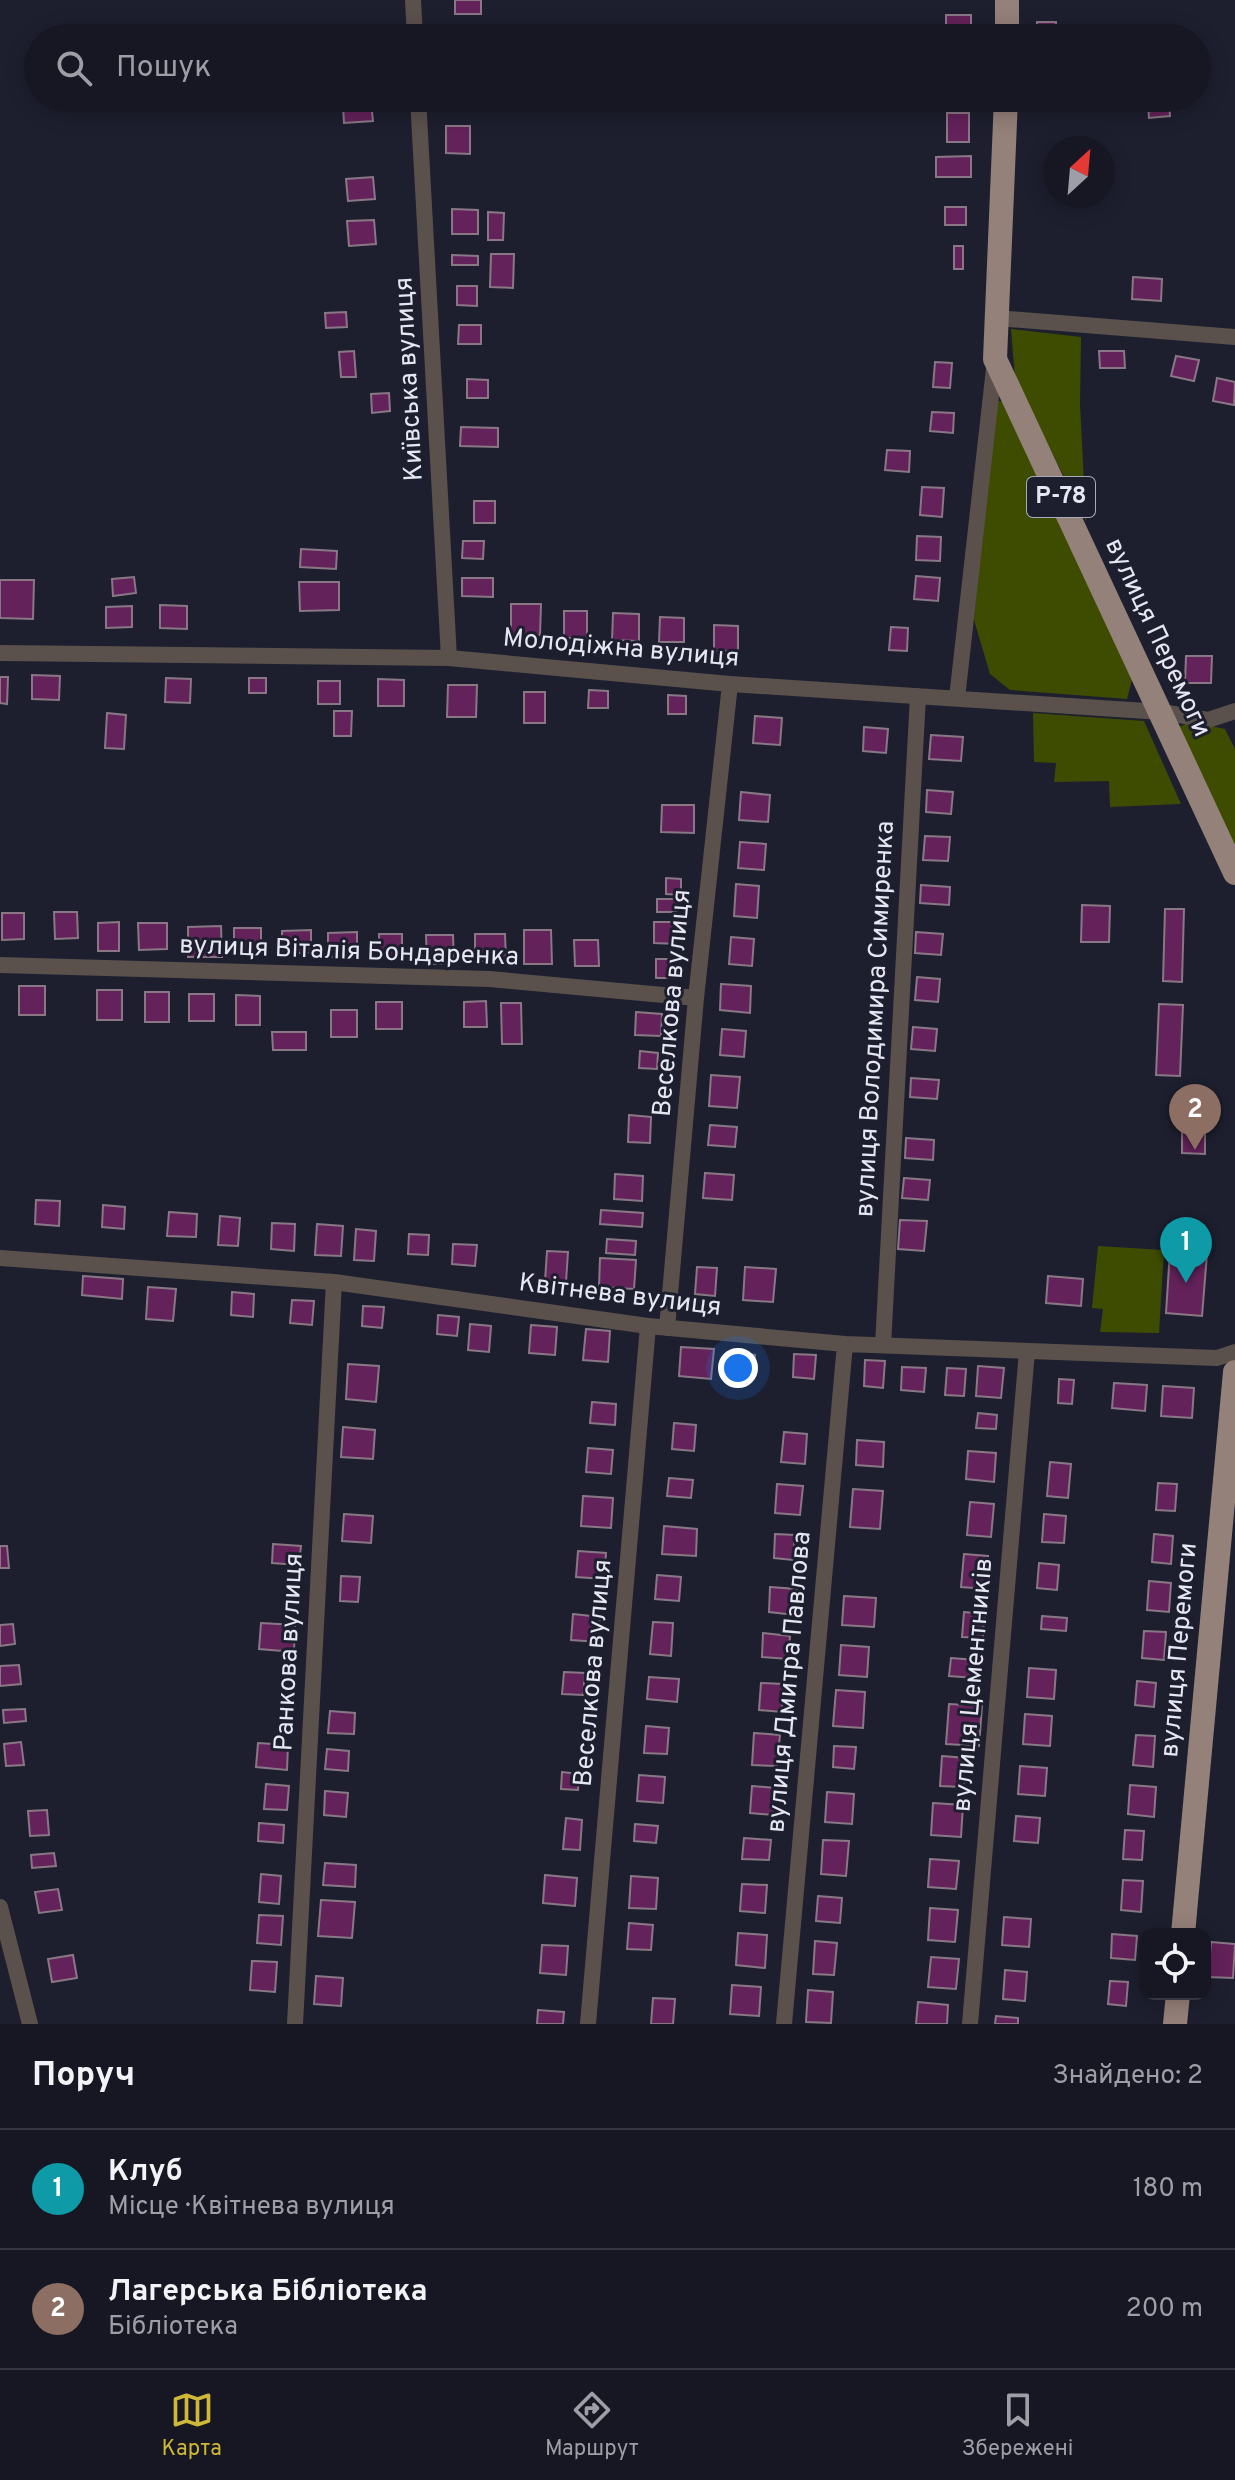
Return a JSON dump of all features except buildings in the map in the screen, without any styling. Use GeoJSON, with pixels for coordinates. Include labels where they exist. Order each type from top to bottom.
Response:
{"type":"FeatureCollection","features":[{"type":"Feature","properties":{"kind":"main road"},"geometry":{"type":"LineString","coordinates":[[1007,0],[1007,24]]}},
{"type":"Feature","properties":{"kind":"main road","name":"вулиця Перемоги"},"geometry":{"type":"LineString","coordinates":[[1005,112],[995,359],[1235,871]]}},
{"type":"Feature","properties":{"kind":"main road","name":"вулиця Перемоги"},"geometry":{"type":"LineString","coordinates":[[1184,1928],[1235,1372]]}},
{"type":"Feature","properties":{"kind":"main road"},"geometry":{"type":"LineString","coordinates":[[1175,2024],[1177,2000]]}},
{"type":"Feature","properties":{"kind":"street"},"geometry":{"type":"LineString","coordinates":[[413,0],[414,24]]}},
{"type":"Feature","properties":{"kind":"street","name":"Київська вулиця"},"geometry":{"type":"LineString","coordinates":[[419,112],[449,658]]}},
{"type":"Feature","properties":{"kind":"street"},"geometry":{"type":"LineString","coordinates":[[996,318],[1235,337]]}},
{"type":"Feature","properties":{"kind":"street"},"geometry":{"type":"LineString","coordinates":[[957,698],[995,359]]}},
{"type":"Feature","properties":{"kind":"street","name":"Молодіжна вулиця"},"geometry":{"type":"LineString","coordinates":[[0,653],[449,658],[730,684],[1162,712],[1208,720],[1235,711]]}},
{"type":"Feature","properties":{"kind":"street","name":"Веселкова вулиця"},"geometry":{"type":"LineString","coordinates":[[667,1328],[696,998],[730,684]]}},
{"type":"Feature","properties":{"kind":"street","name":"вулиця Володимира Симиренка"},"geometry":{"type":"LineString","coordinates":[[883,1345],[918,696]]}},
{"type":"Feature","properties":{"kind":"street","name":"вулиця Віталія Бондаренка"},"geometry":{"type":"LineString","coordinates":[[0,965],[490,979],[696,998]]}},
{"type":"Feature","properties":{"kind":"street","name":"Квітнева вулиця"},"geometry":{"type":"LineString","coordinates":[[0,1258],[334,1282],[648,1326],[845,1344],[1217,1358],[1235,1352]]}},
{"type":"Feature","properties":{"kind":"street","name":"Ранкова вулиця"},"geometry":{"type":"LineString","coordinates":[[295,2024],[334,1282]]}},
{"type":"Feature","properties":{"kind":"street","name":"Веселкова вулиця"},"geometry":{"type":"LineString","coordinates":[[588,2024],[648,1326]]}},
{"type":"Feature","properties":{"kind":"street","name":"вулиця Дмитра Павлова"},"geometry":{"type":"LineString","coordinates":[[784,2024],[845,1344]]}},
{"type":"Feature","properties":{"kind":"street","name":"вулиця Цементників"},"geometry":{"type":"LineString","coordinates":[[970,2024],[1027,1351]]}},
{"type":"Feature","properties":{"kind":"street"},"geometry":{"type":"LineString","coordinates":[[0,1907],[30,2024]]}},
{"type":"Feature","properties":{"kind":"green space"},"geometry":{"type":"Polygon","coordinates":[[[1011,329],[1081,337],[1080,405],[1086,521],[1015,378],[1011,329]]]}},
{"type":"Feature","properties":{"kind":"green space"},"geometry":{"type":"Polygon","coordinates":[[[994,400],[1004,402],[1132,680],[1127,699],[1010,690],[990,674],[974,620],[994,400]]]}},
{"type":"Feature","properties":{"kind":"green space"},"geometry":{"type":"Polygon","coordinates":[[[1033,713],[1144,721],[1181,804],[1110,807],[1109,781],[1054,782],[1056,763],[1034,762],[1033,713]]]}},
{"type":"Feature","properties":{"kind":"green space"},"geometry":{"type":"Polygon","coordinates":[[[1192,722],[1225,729],[1235,749],[1235,849],[1178,727],[1192,722]]]}},
{"type":"Feature","properties":{"kind":"green space"},"geometry":{"type":"Polygon","coordinates":[[[1098,1246],[1164,1250],[1159,1333],[1100,1332],[1103,1309],[1092,1308],[1098,1246]]]}},
{"type":"Feature","properties":{"kind":"place","name":"Лагерська Бібліотека"},"geometry":{"type":"Point","coordinates":[1195,1150]}},
{"type":"Feature","properties":{"kind":"place","name":"Клуб"},"geometry":{"type":"Point","coordinates":[1186,1283]}}]}
